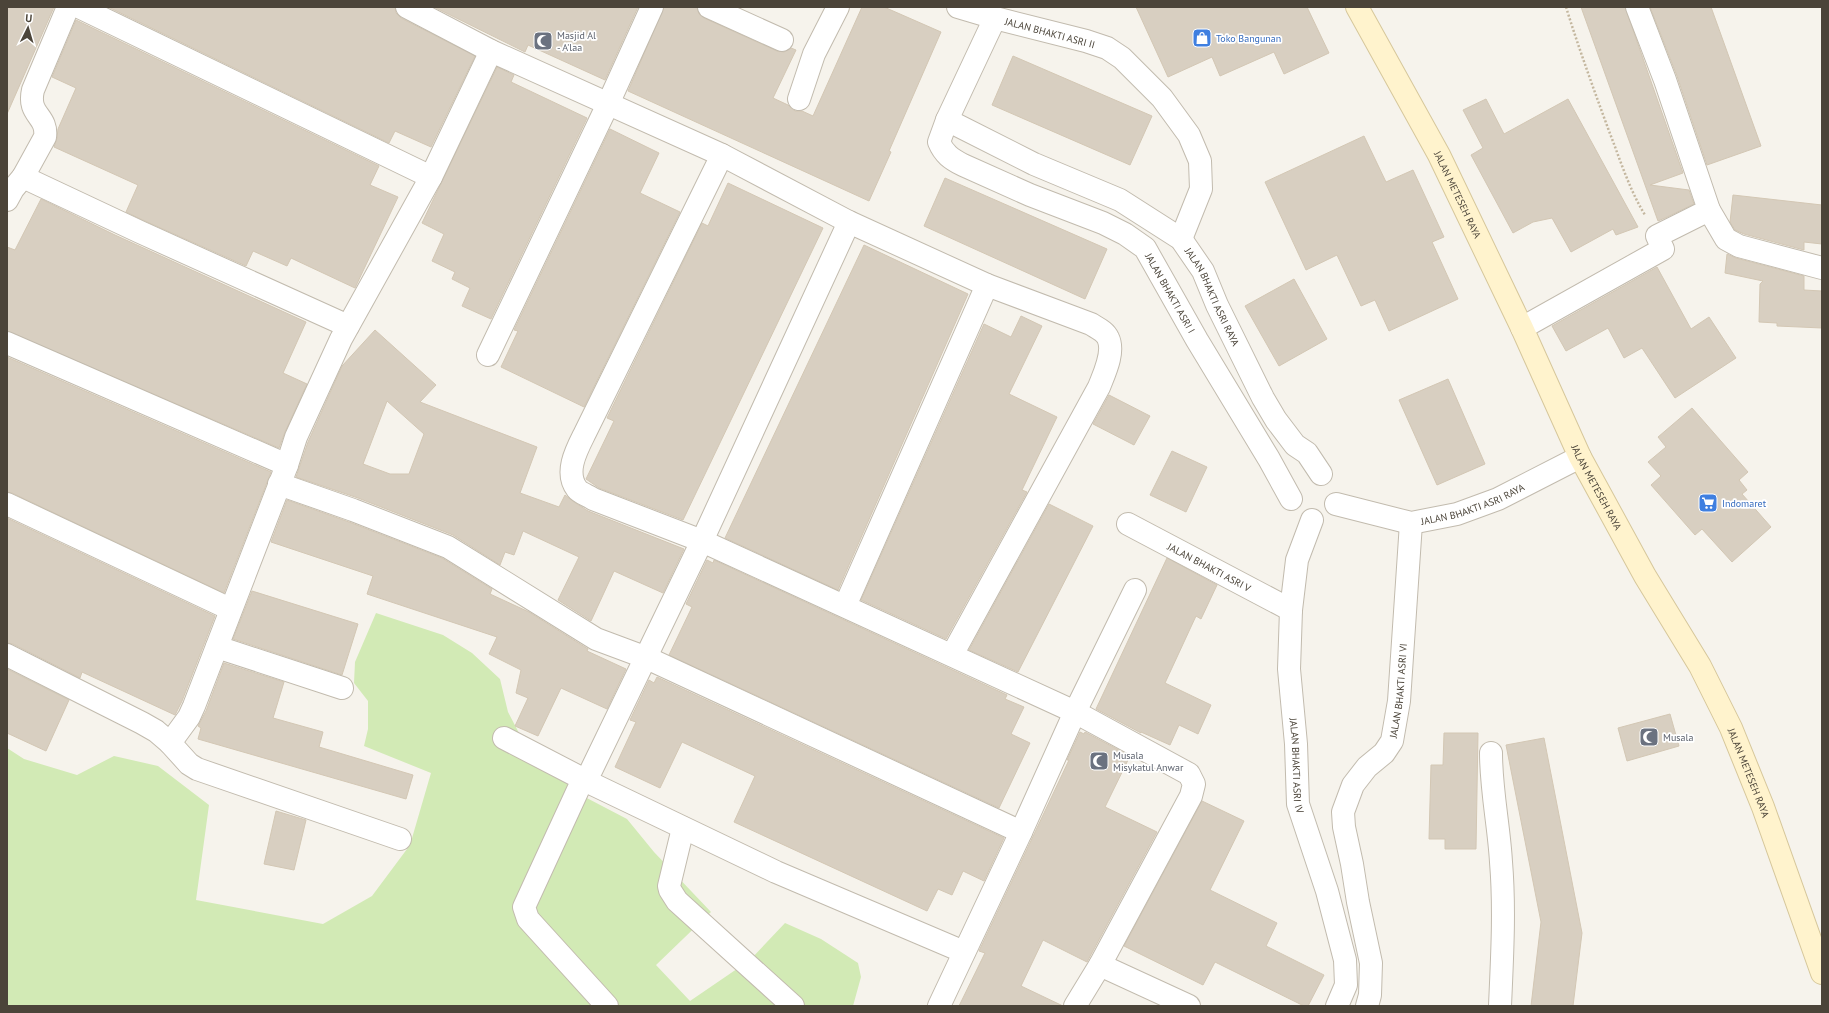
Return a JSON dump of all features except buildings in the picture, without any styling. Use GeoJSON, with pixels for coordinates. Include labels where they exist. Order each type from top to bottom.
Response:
{"type":"FeatureCollection","features":[{"type":"Feature","properties":{"kind":"main road","name":"JALAN METESEH RAYA"},"geometry":{"type":"LineString","coordinates":[[1357,7],[1439,155],[1522,328],[1580,457],[1645,576],[1700,666],[1731,728],[1821,963]]}},
{"type":"Feature","properties":{"kind":"street"},"geometry":{"type":"LineString","coordinates":[[7,200],[13,189],[23,177],[45,137],[46,131],[42,121],[32,108],[32,90],[68,7]]}},
{"type":"Feature","properties":{"kind":"street"},"geometry":{"type":"LineString","coordinates":[[79,7],[431,177]]}},
{"type":"Feature","properties":{"kind":"street"},"geometry":{"type":"LineString","coordinates":[[407,7],[491,51],[722,155],[849,222],[987,285],[1101,330],[1109,339],[1108,359],[1099,387],[952,655]]}},
{"type":"Feature","properties":{"kind":"street"},"geometry":{"type":"LineString","coordinates":[[488,356],[608,104],[652,7]]}},
{"type":"Feature","properties":{"kind":"street"},"geometry":{"type":"LineString","coordinates":[[709,7],[782,40]]}},
{"type":"Feature","properties":{"kind":"street"},"geometry":{"type":"LineString","coordinates":[[799,99],[814,54],[838,7]]}},
{"type":"Feature","properties":{"kind":"street"},"geometry":{"type":"LineString","coordinates":[[958,7],[995,18]]}},
{"type":"Feature","properties":{"kind":"street"},"geometry":{"type":"LineString","coordinates":[[1637,7],[1665,80],[1709,210],[1726,239],[1739,246],[1822,268]]}},
{"type":"Feature","properties":{"kind":"street","name":"JALAN BHAKTI ASRI II"},"geometry":{"type":"LineString","coordinates":[[939,142],[946,120],[995,18],[1086,41],[1107,48],[1122,58],[1162,98],[1189,135],[1200,161],[1201,189],[1181,239]]}},
{"type":"Feature","properties":{"kind":"street"},"geometry":{"type":"LineString","coordinates":[[170,743],[189,717],[283,475],[296,437],[348,326],[431,177],[491,51]]}},
{"type":"Feature","properties":{"kind":"street","name":"JALAN BHAKTI ASRI RAYA"},"geometry":{"type":"LineString","coordinates":[[946,120],[1034,164],[1120,200],[1181,239],[1203,271],[1217,305],[1276,420],[1295,445],[1307,453],[1321,474]]}},
{"type":"Feature","properties":{"kind":"street","name":"JALAN BHAKTI ASRI I"},"geometry":{"type":"LineString","coordinates":[[939,142],[942,151],[952,160],[1030,195],[1103,223],[1125,234],[1145,248],[1197,340],[1269,459],[1290,499]]}},
{"type":"Feature","properties":{"kind":"street"},"geometry":{"type":"LineString","coordinates":[[722,155],[585,433],[572,461],[572,477],[578,490],[593,499],[702,541],[952,655],[1075,712],[1189,774],[1194,784],[1191,796],[1100,965],[1075,1006]]}},
{"type":"Feature","properties":{"kind":"street"},"geometry":{"type":"LineString","coordinates":[[23,177],[348,326]]}},
{"type":"Feature","properties":{"kind":"street"},"geometry":{"type":"LineString","coordinates":[[1522,328],[1663,248],[1657,236],[1709,210]]}},
{"type":"Feature","properties":{"kind":"street"},"geometry":{"type":"LineString","coordinates":[[607,1006],[528,920],[524,907],[584,780],[647,658],[849,222]]}},
{"type":"Feature","properties":{"kind":"street"},"geometry":{"type":"LineString","coordinates":[[845,606],[987,285]]}},
{"type":"Feature","properties":{"kind":"street"},"geometry":{"type":"LineString","coordinates":[[7,343],[353,510],[448,547],[596,638],[647,658],[1021,832]]}},
{"type":"Feature","properties":{"kind":"street","name":"JALAN BHAKTI ASRI RAYA"},"geometry":{"type":"LineString","coordinates":[[1336,504],[1411,522],[1457,514],[1498,499],[1580,457]]}},
{"type":"Feature","properties":{"kind":"street"},"geometry":{"type":"LineString","coordinates":[[1321,474],[1331,481],[1337,492],[1336,504],[1326,516],[1312,520],[1301,516],[1294,509],[1290,499],[1294,484],[1306,475],[1321,474]]}},
{"type":"Feature","properties":{"kind":"street"},"geometry":{"type":"LineString","coordinates":[[7,504],[230,609]]}},
{"type":"Feature","properties":{"kind":"street","name":"JALAN BHAKTI ASRI IV"},"geometry":{"type":"LineString","coordinates":[[1312,520],[1297,560],[1291,610],[1289,669],[1296,744],[1298,804],[1313,845],[1337,926],[1345,960],[1346,985],[1337,1006]]}},
{"type":"Feature","properties":{"kind":"street","name":"JALAN BHAKTI ASRI VI"},"geometry":{"type":"LineString","coordinates":[[1368,1006],[1370,995],[1371,963],[1344,827],[1343,812],[1353,785],[1367,767],[1384,753],[1392,741],[1400,701],[1411,522]]}},
{"type":"Feature","properties":{"kind":"street","name":"JALAN BHAKTI ASRI V"},"geometry":{"type":"LineString","coordinates":[[1128,524],[1291,610]]}},
{"type":"Feature","properties":{"kind":"street"},"geometry":{"type":"LineString","coordinates":[[939,1006],[1021,832],[1075,712],[1135,590]]}},
{"type":"Feature","properties":{"kind":"street"},"geometry":{"type":"LineString","coordinates":[[217,647],[342,688]]}},
{"type":"Feature","properties":{"kind":"street"},"geometry":{"type":"LineString","coordinates":[[7,655],[156,731],[197,770],[400,839]]}},
{"type":"Feature","properties":{"kind":"street"},"geometry":{"type":"LineString","coordinates":[[504,738],[584,780],[776,872],[964,952]]}},
{"type":"Feature","properties":{"kind":"street"},"geometry":{"type":"LineString","coordinates":[[1491,753],[1491,778],[1502,863],[1500,1006]]}},
{"type":"Feature","properties":{"kind":"street"},"geometry":{"type":"LineString","coordinates":[[683,828],[670,880],[670,890],[677,901],[793,1006]]}},
{"type":"Feature","properties":{"kind":"street"},"geometry":{"type":"LineString","coordinates":[[1100,965],[1189,1006]]}},
{"type":"Feature","properties":{"kind":"path"},"geometry":{"type":"LineString","coordinates":[[1566,7],[1577,44],[1618,155],[1638,203],[1657,236]]}},
{"type":"Feature","properties":{"kind":"green space"},"geometry":{"type":"Polygon","coordinates":[[[376,613],[443,635],[472,653],[500,679],[508,712],[531,756],[581,795],[627,819],[654,852],[711,912],[656,965],[690,1001],[750,960],[785,923],[821,939],[858,963],[861,977],[853,1006],[7,1006],[7,748],[24,759],[77,775],[114,756],[158,766],[209,805],[196,900],[323,924],[372,896],[410,845],[431,773],[364,746],[368,729],[368,701],[354,683],[355,662],[376,613]]]}},
{"type":"Feature","properties":{"kind":"place","name":"Toko Bangunan"},"geometry":{"type":"Point","coordinates":[1202,38]}},
{"type":"Feature","properties":{"kind":"place","name":"Masjid Al - A'laa"},"geometry":{"type":"Point","coordinates":[543,41]}},
{"type":"Feature","properties":{"kind":"place","name":"Indomaret"},"geometry":{"type":"Point","coordinates":[1708,503]}},
{"type":"Feature","properties":{"kind":"place","name":"Musala"},"geometry":{"type":"Point","coordinates":[1649,737]}},
{"type":"Feature","properties":{"kind":"place","name":"Musala Misykatul Anwar"},"geometry":{"type":"Point","coordinates":[1099,761]}}]}
